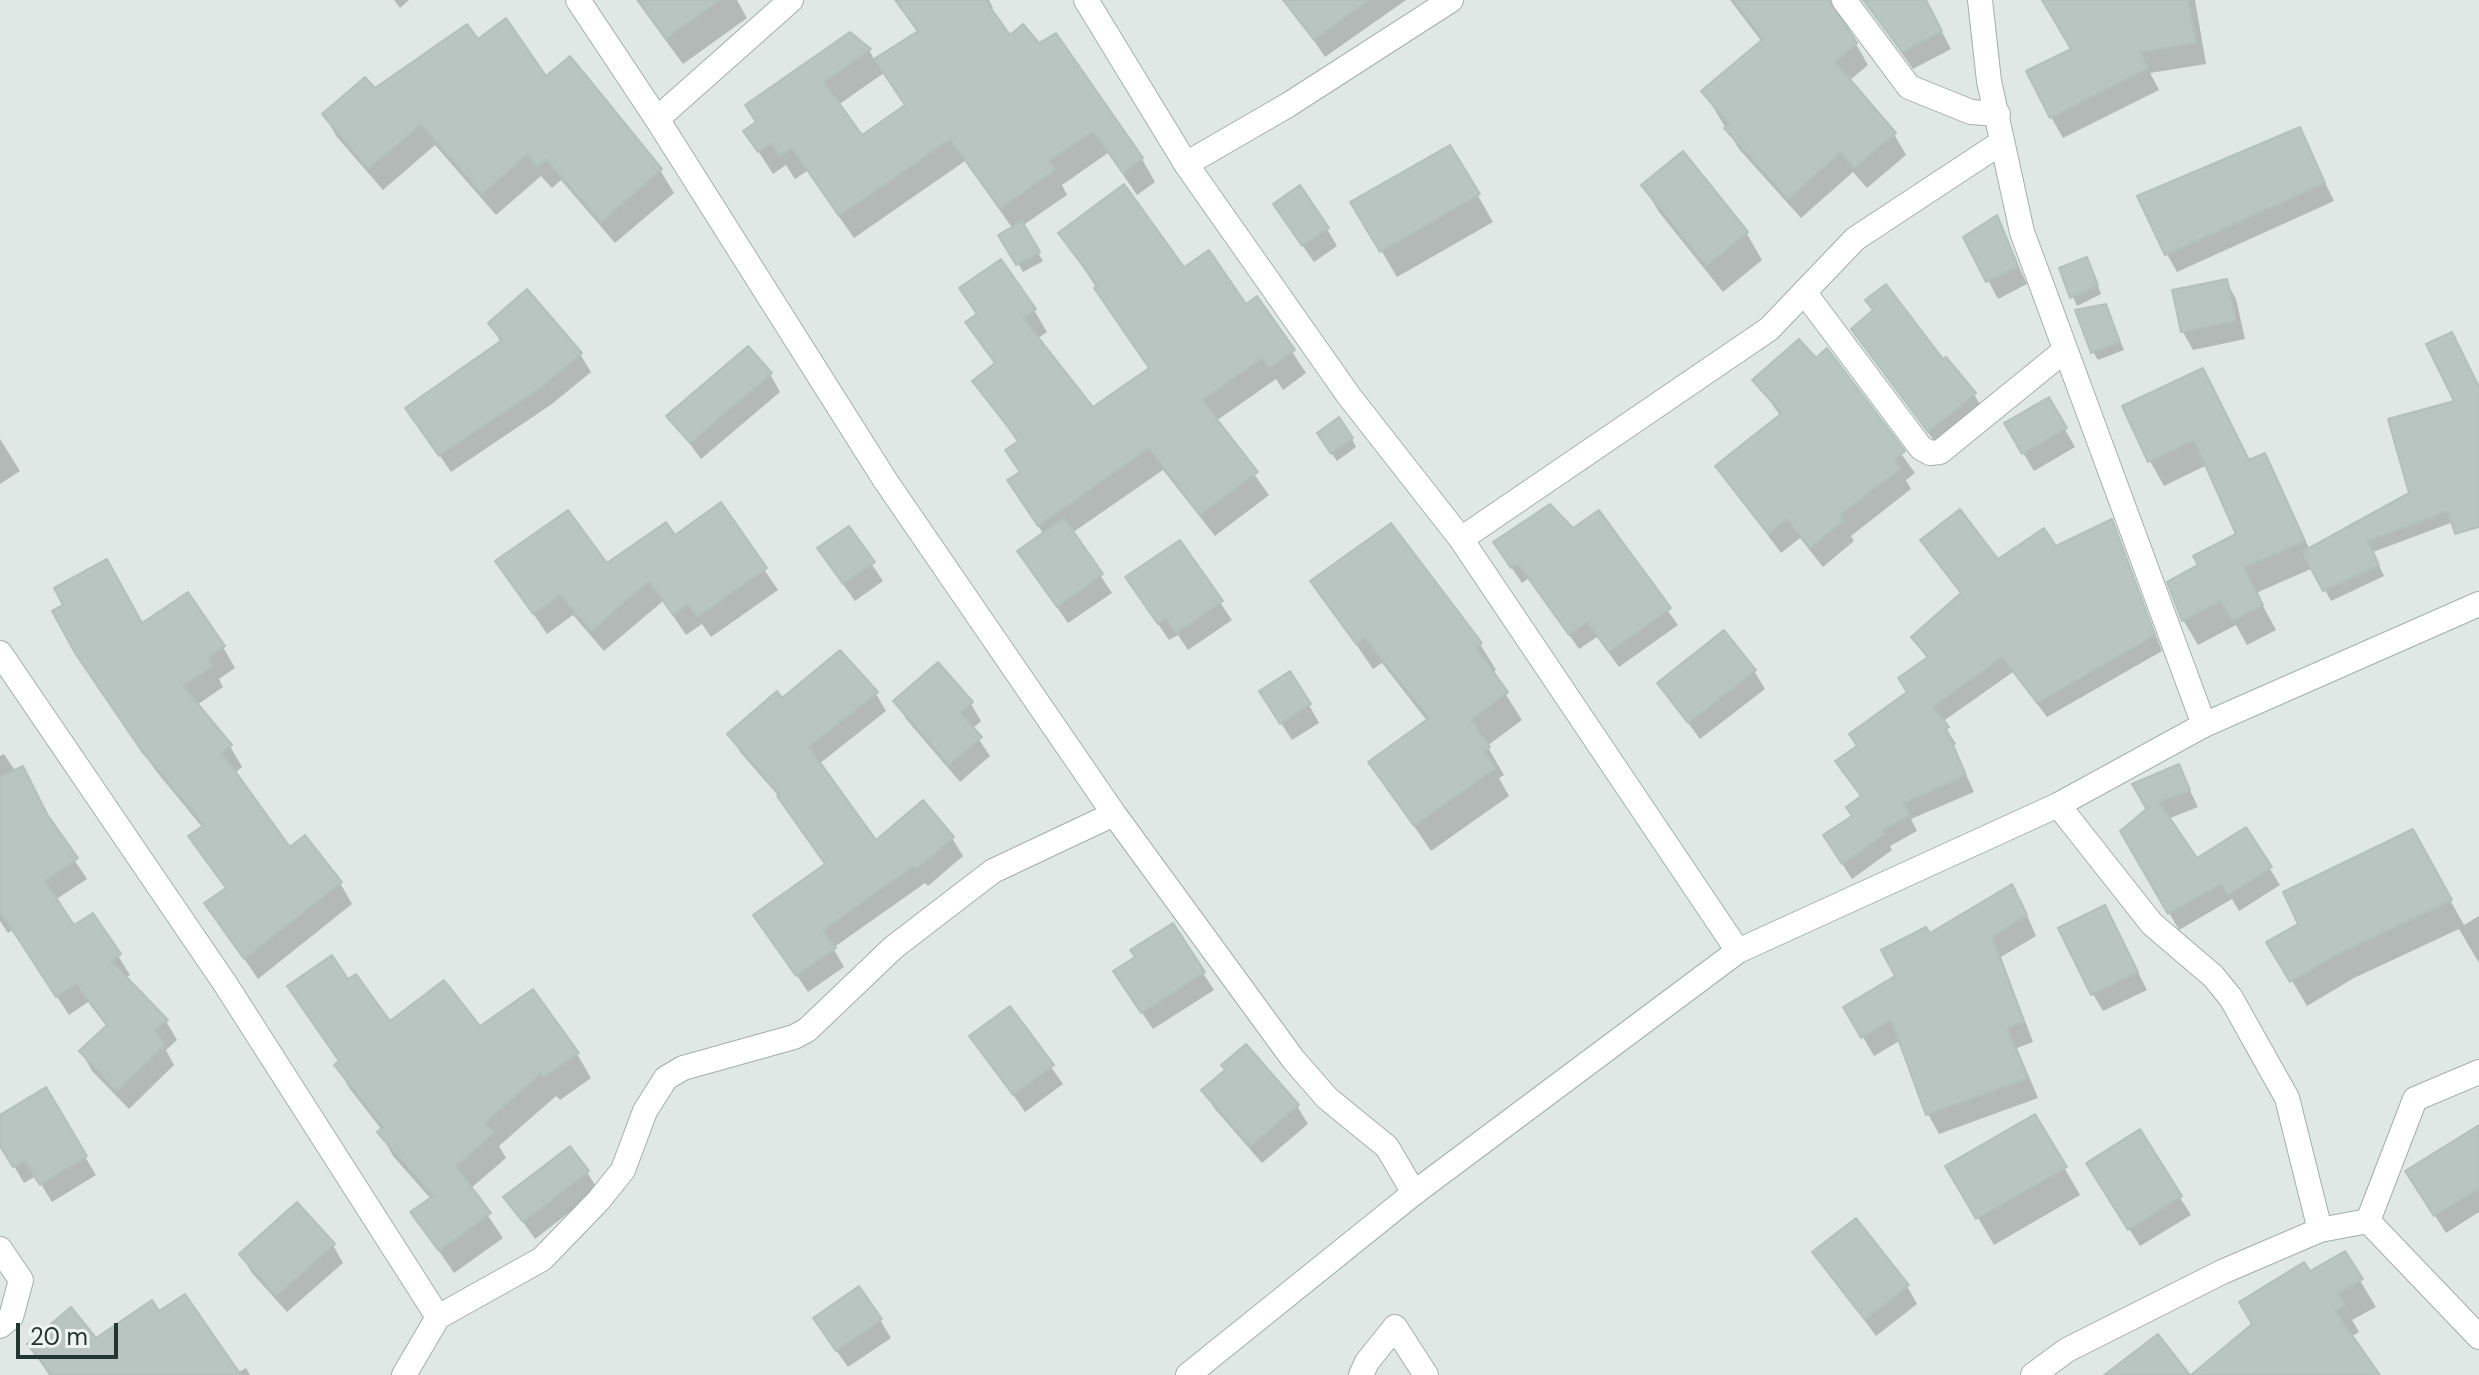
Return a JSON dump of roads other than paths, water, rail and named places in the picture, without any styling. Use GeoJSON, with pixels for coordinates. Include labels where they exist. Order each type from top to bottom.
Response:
{"type":"FeatureCollection","features":[{"type":"Feature","properties":{"kind":"street"},"geometry":{"type":"LineString","coordinates":[[578,0],[657,119],[885,480],[1114,814],[1293,1059],[1327,1098],[1387,1147],[1414,1193]]}},
{"type":"Feature","properties":{"kind":"street"},"geometry":{"type":"LineString","coordinates":[[657,119],[791,0]]}},
{"type":"Feature","properties":{"kind":"street"},"geometry":{"type":"LineString","coordinates":[[1086,0],[1186,164],[1349,396],[1461,539],[1738,951]]}},
{"type":"Feature","properties":{"kind":"street"},"geometry":{"type":"LineString","coordinates":[[1186,164],[1288,105],[1451,0]]}},
{"type":"Feature","properties":{"kind":"street"},"geometry":{"type":"LineString","coordinates":[[1844,0],[1909,87],[1971,112],[1998,114]]}},
{"type":"Feature","properties":{"kind":"street"},"geometry":{"type":"LineString","coordinates":[[1980,0],[1989,81],[2022,232],[2204,725]]}},
{"type":"Feature","properties":{"kind":"street"},"geometry":{"type":"LineString","coordinates":[[1461,539],[1769,329],[1855,239],[2002,142]]}},
{"type":"Feature","properties":{"kind":"street"},"geometry":{"type":"LineString","coordinates":[[1804,292],[1921,448],[1930,453],[1940,452],[2064,351]]}},
{"type":"Feature","properties":{"kind":"street"},"geometry":{"type":"LineString","coordinates":[[1188,1375],[1414,1193],[1738,951],[2058,805],[2204,725],[2479,604]]}},
{"type":"Feature","properties":{"kind":"street"},"geometry":{"type":"LineString","coordinates":[[0,653],[226,985],[438,1317]]}},
{"type":"Feature","properties":{"kind":"street"},"geometry":{"type":"LineString","coordinates":[[2058,805],[2152,924],[2213,976],[2231,998],[2287,1098],[2320,1230]]}},
{"type":"Feature","properties":{"kind":"street"},"geometry":{"type":"LineString","coordinates":[[404,1375],[438,1317],[542,1259],[599,1200],[623,1170],[645,1111],[666,1078],[683,1068],[794,1037],[807,1030],[894,947],[993,871],[1114,814]]}},
{"type":"Feature","properties":{"kind":"street"},"geometry":{"type":"LineString","coordinates":[[2368,1221],[2415,1099],[2479,1072]]}},
{"type":"Feature","properties":{"kind":"street"},"geometry":{"type":"LineString","coordinates":[[2033,1375],[2067,1350],[2222,1272],[2320,1230],[2368,1221]]}},
{"type":"Feature","properties":{"kind":"street"},"geometry":{"type":"LineString","coordinates":[[2368,1221],[2479,1337]]}},
{"type":"Feature","properties":{"kind":"street"},"geometry":{"type":"LineString","coordinates":[[0,1249],[21,1280],[11,1317],[0,1326]]}},
{"type":"Feature","properties":{"kind":"street"},"geometry":{"type":"LineString","coordinates":[[1361,1375],[1367,1362],[1395,1327],[1426,1375]]}}]}
